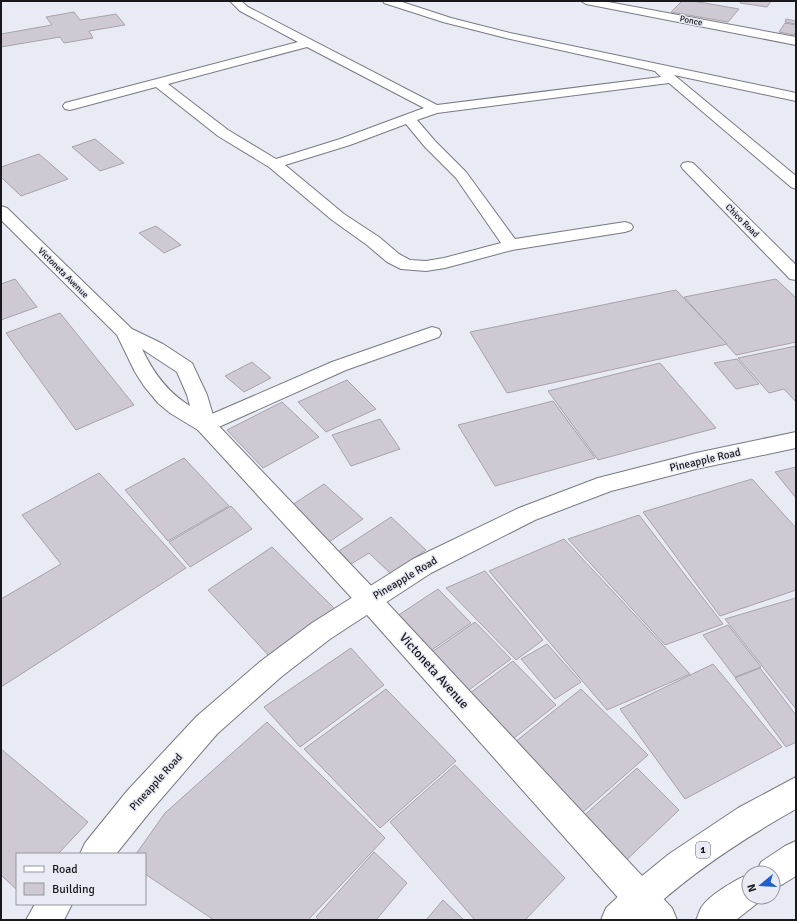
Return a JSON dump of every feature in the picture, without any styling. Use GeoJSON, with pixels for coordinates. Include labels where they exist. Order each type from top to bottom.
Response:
{"type":"FeatureCollection","features":[{"type":"Feature","properties":{"kind":"main road"},"geometry":{"type":"LineString","coordinates":[[235,1],[244,9],[434,109]]}},
{"type":"Feature","properties":{"kind":"main road"},"geometry":{"type":"LineString","coordinates":[[388,1],[447,20],[510,36],[796,97]]}},
{"type":"Feature","properties":{"kind":"main road","name":"Ponce"},"geometry":{"type":"LineString","coordinates":[[586,1],[796,41]]}},
{"type":"Feature","properties":{"kind":"main road"},"geometry":{"type":"LineString","coordinates":[[70,106],[307,43]]}},
{"type":"Feature","properties":{"kind":"main road"},"geometry":{"type":"LineString","coordinates":[[659,69],[796,184]]}},
{"type":"Feature","properties":{"kind":"main road"},"geometry":{"type":"LineString","coordinates":[[274,164],[409,120],[434,109],[453,108],[672,79]]}},
{"type":"Feature","properties":{"kind":"main road"},"geometry":{"type":"LineString","coordinates":[[158,82],[223,133],[274,164],[338,217],[373,241],[393,258],[407,265],[426,266],[445,263],[511,245],[625,227]]}},
{"type":"Feature","properties":{"kind":"main road"},"geometry":{"type":"LineString","coordinates":[[409,120],[430,144],[461,175],[511,245]]}},
{"type":"Feature","properties":{"kind":"main road","name":"Chico Road"},"geometry":{"type":"LineString","coordinates":[[688,166],[796,275]]}},
{"type":"Feature","properties":{"kind":"main road","name":"Victoneta Avenue"},"geometry":{"type":"LineString","coordinates":[[1,211],[125,333],[156,348],[185,368],[197,395],[205,425]]}},
{"type":"Feature","properties":{"kind":"main road","name":"Victoneta Avenue"},"geometry":{"type":"LineString","coordinates":[[125,333],[136,358],[151,382],[172,405],[205,425],[369,600],[660,920]]}},
{"type":"Feature","properties":{"kind":"main road"},"geometry":{"type":"LineString","coordinates":[[205,425],[339,366],[432,333]]}},
{"type":"Feature","properties":{"kind":"main road","name":"Pineapple Road"},"geometry":{"type":"LineString","coordinates":[[97,853],[138,802],[207,725],[271,669],[321,631],[422,566],[527,514],[606,484],[696,461],[796,440]]}},
{"type":"Feature","properties":{"kind":"main road","name":"1"},"geometry":{"type":"LineString","coordinates":[[618,920],[640,897],[680,866],[744,821],[796,792]]}},
{"type":"Feature","properties":{"kind":"main road"},"geometry":{"type":"LineString","coordinates":[[781,867],[796,857]]}},
{"type":"Feature","properties":{"kind":"main road"},"geometry":{"type":"LineString","coordinates":[[713,920],[720,912],[741,896]]}},
{"type":"Feature","properties":{"kind":"main road"},"geometry":{"type":"LineString","coordinates":[[43,920],[55,905]]}},
{"type":"Feature","properties":{"kind":"building"},"geometry":{"type":"Polygon","coordinates":[[[682,1],[693,1],[739,9],[728,22],[671,12],[682,1]]]}},
{"type":"Feature","properties":{"kind":"building"},"geometry":{"type":"Polygon","coordinates":[[[742,1],[771,1],[767,7],[740,3],[742,1]]]}},
{"type":"Feature","properties":{"kind":"building"},"geometry":{"type":"Polygon","coordinates":[[[74,12],[80,20],[116,14],[125,25],[89,31],[93,38],[64,43],[60,37],[1,47],[1,34],[52,25],[46,17],[74,12]]]}},
{"type":"Feature","properties":{"kind":"building"},"geometry":{"type":"Polygon","coordinates":[[[786,19],[796,21],[796,24],[785,22],[786,19]]]}},
{"type":"Feature","properties":{"kind":"building"},"geometry":{"type":"Polygon","coordinates":[[[785,23],[796,25],[795,35],[779,32],[785,23]]]}},
{"type":"Feature","properties":{"kind":"building"},"geometry":{"type":"Polygon","coordinates":[[[95,139],[124,163],[100,171],[72,147],[95,139]]]}},
{"type":"Feature","properties":{"kind":"building"},"geometry":{"type":"Polygon","coordinates":[[[39,154],[68,179],[21,196],[1,177],[1,167],[39,154]]]}},
{"type":"Feature","properties":{"kind":"building"},"geometry":{"type":"Polygon","coordinates":[[[156,226],[181,245],[164,253],[139,233],[156,226]]]}},
{"type":"Feature","properties":{"kind":"building"},"geometry":{"type":"Polygon","coordinates":[[[15,279],[37,307],[1,320],[1,284],[15,279]]]}},
{"type":"Feature","properties":{"kind":"building"},"geometry":{"type":"Polygon","coordinates":[[[776,279],[796,298],[796,342],[736,355],[684,297],[776,279]]]}},
{"type":"Feature","properties":{"kind":"building"},"geometry":{"type":"Polygon","coordinates":[[[676,290],[727,344],[507,393],[470,332],[676,290]]]}},
{"type":"Feature","properties":{"kind":"building"},"geometry":{"type":"Polygon","coordinates":[[[60,313],[134,405],[76,430],[6,333],[60,313]]]}},
{"type":"Feature","properties":{"kind":"building"},"geometry":{"type":"Polygon","coordinates":[[[796,346],[796,402],[784,389],[769,393],[738,358],[796,346]]]}},
{"type":"Feature","properties":{"kind":"building"},"geometry":{"type":"Polygon","coordinates":[[[737,359],[759,384],[736,389],[714,363],[737,359]]]}},
{"type":"Feature","properties":{"kind":"building"},"geometry":{"type":"Polygon","coordinates":[[[252,362],[271,378],[244,392],[225,376],[252,362]]]}},
{"type":"Feature","properties":{"kind":"building"},"geometry":{"type":"Polygon","coordinates":[[[660,363],[716,428],[598,460],[548,391],[660,363]]]}},
{"type":"Feature","properties":{"kind":"building"},"geometry":{"type":"Polygon","coordinates":[[[347,380],[376,409],[326,432],[298,402],[347,380]]]}},
{"type":"Feature","properties":{"kind":"building"},"geometry":{"type":"Polygon","coordinates":[[[553,401],[595,458],[495,486],[458,425],[553,401]]]}},
{"type":"Feature","properties":{"kind":"building"},"geometry":{"type":"Polygon","coordinates":[[[282,402],[319,437],[263,468],[227,430],[282,402]]]}},
{"type":"Feature","properties":{"kind":"building"},"geometry":{"type":"Polygon","coordinates":[[[380,419],[400,449],[351,466],[332,435],[380,419]]]}},
{"type":"Feature","properties":{"kind":"building"},"geometry":{"type":"Polygon","coordinates":[[[184,458],[229,506],[168,541],[125,490],[184,458]]]}},
{"type":"Feature","properties":{"kind":"building"},"geometry":{"type":"Polygon","coordinates":[[[796,467],[796,498],[775,472],[796,467]]]}},
{"type":"Feature","properties":{"kind":"building"},"geometry":{"type":"Polygon","coordinates":[[[99,473],[186,568],[1,687],[1,599],[61,564],[22,515],[99,473]]]}},
{"type":"Feature","properties":{"kind":"building"},"geometry":{"type":"Polygon","coordinates":[[[752,479],[796,528],[796,590],[720,616],[643,512],[752,479]]]}},
{"type":"Feature","properties":{"kind":"building"},"geometry":{"type":"Polygon","coordinates":[[[324,484],[363,519],[326,544],[289,507],[324,484]]]}},
{"type":"Feature","properties":{"kind":"building"},"geometry":{"type":"Polygon","coordinates":[[[231,506],[252,529],[190,567],[169,542],[231,506]]]}},
{"type":"Feature","properties":{"kind":"building"},"geometry":{"type":"Polygon","coordinates":[[[639,515],[723,624],[665,645],[568,539],[639,515]]]}},
{"type":"Feature","properties":{"kind":"building"},"geometry":{"type":"Polygon","coordinates":[[[391,517],[426,550],[391,574],[369,553],[351,564],[339,551],[391,517]]]}},
{"type":"Feature","properties":{"kind":"building"},"geometry":{"type":"Polygon","coordinates":[[[564,539],[690,674],[607,710],[489,571],[564,539]]]}},
{"type":"Feature","properties":{"kind":"building"},"geometry":{"type":"Polygon","coordinates":[[[272,547],[335,609],[270,657],[208,590],[272,547]]]}},
{"type":"Feature","properties":{"kind":"building"},"geometry":{"type":"Polygon","coordinates":[[[485,571],[543,640],[516,660],[446,588],[485,571]]]}},
{"type":"Feature","properties":{"kind":"building"},"geometry":{"type":"Polygon","coordinates":[[[438,589],[471,623],[417,660],[385,624],[438,589]]]}},
{"type":"Feature","properties":{"kind":"building"},"geometry":{"type":"Polygon","coordinates":[[[796,598],[796,709],[725,619],[796,598]]]}},
{"type":"Feature","properties":{"kind":"building"},"geometry":{"type":"Polygon","coordinates":[[[475,622],[511,659],[454,701],[419,661],[475,622]]]}},
{"type":"Feature","properties":{"kind":"building"},"geometry":{"type":"Polygon","coordinates":[[[728,625],[761,667],[735,677],[703,635],[728,625]]]}},
{"type":"Feature","properties":{"kind":"building"},"geometry":{"type":"Polygon","coordinates":[[[547,644],[581,682],[555,699],[521,659],[547,644]]]}},
{"type":"Feature","properties":{"kind":"building"},"geometry":{"type":"Polygon","coordinates":[[[351,648],[384,685],[300,747],[264,707],[351,648]]]}},
{"type":"Feature","properties":{"kind":"building"},"geometry":{"type":"Polygon","coordinates":[[[513,661],[556,705],[500,749],[458,702],[513,661]]]}},
{"type":"Feature","properties":{"kind":"building"},"geometry":{"type":"Polygon","coordinates":[[[713,664],[782,747],[685,799],[620,709],[713,664]]]}},
{"type":"Feature","properties":{"kind":"building"},"geometry":{"type":"Polygon","coordinates":[[[760,668],[796,715],[796,742],[786,747],[735,678],[760,668]]]}},
{"type":"Feature","properties":{"kind":"building"},"geometry":{"type":"Polygon","coordinates":[[[386,689],[456,761],[380,828],[304,749],[386,689]]]}},
{"type":"Feature","properties":{"kind":"building"},"geometry":{"type":"Polygon","coordinates":[[[581,689],[648,755],[575,819],[510,746],[581,689]]]}},
{"type":"Feature","properties":{"kind":"building"},"geometry":{"type":"Polygon","coordinates":[[[267,722],[385,838],[308,920],[214,920],[146,875],[146,853],[137,853],[165,813],[267,722]]]}},
{"type":"Feature","properties":{"kind":"building"},"geometry":{"type":"Polygon","coordinates":[[[1,749],[88,822],[59,853],[16,853],[16,889],[1,875],[1,749]]]}},
{"type":"Feature","properties":{"kind":"building"},"geometry":{"type":"Polygon","coordinates":[[[455,765],[565,878],[525,920],[475,920],[390,822],[455,765]]]}},
{"type":"Feature","properties":{"kind":"building"},"geometry":{"type":"Polygon","coordinates":[[[637,768],[679,810],[620,866],[578,821],[637,768]]]}},
{"type":"Feature","properties":{"kind":"building"},"geometry":{"type":"Polygon","coordinates":[[[374,852],[407,883],[376,920],[319,920],[316,917],[374,852]]]}},
{"type":"Feature","properties":{"kind":"building"},"geometry":{"type":"Polygon","coordinates":[[[443,900],[464,920],[426,920],[443,900]]]}}]}
